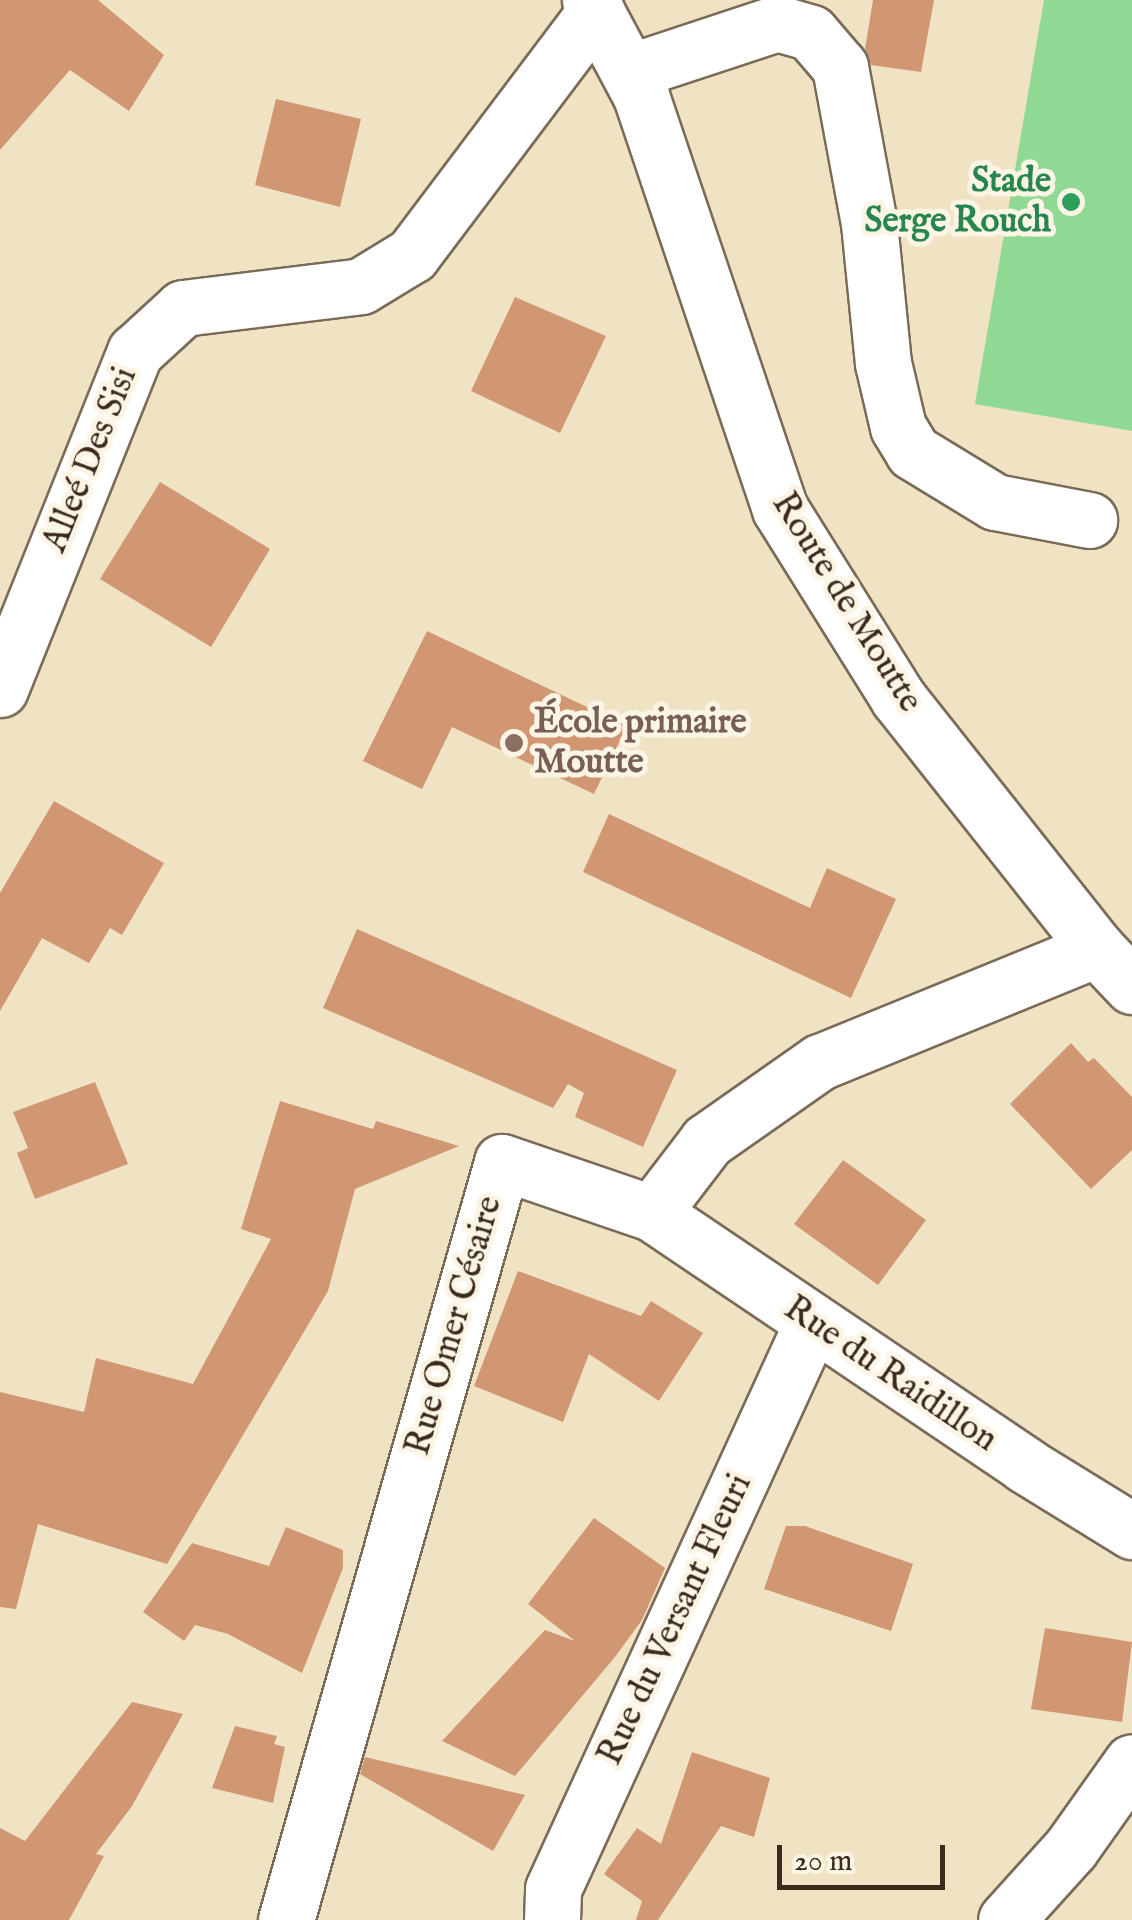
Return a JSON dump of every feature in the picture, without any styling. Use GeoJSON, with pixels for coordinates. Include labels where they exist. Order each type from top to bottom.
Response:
{"type":"FeatureCollection","features":[{"type":"Feature","properties":{"kind":"street","name":"Route de Moutte"},"geometry":{"type":"LineString","coordinates":[[593,6],[630,72],[780,510],[898,698],[1114,967]]}},
{"type":"Feature","properties":{"kind":"street","name":"Alleé Des Sisi"},"geometry":{"type":"LineString","coordinates":[[0,689],[134,352],[183,308],[361,286],[412,255],[593,6]]}},
{"type":"Feature","properties":{"kind":"street"},"geometry":{"type":"LineString","coordinates":[[630,72],[778,23],[812,32],[840,67],[869,223],[882,363],[898,427],[913,452],[994,502],[1089,520]]}},
{"type":"Feature","properties":{"kind":"street"},"geometry":{"type":"LineString","coordinates":[[652,1213],[707,1141],[820,1062],[1114,967]]}},
{"type":"Feature","properties":{"kind":"street","name":"Rue Omer Césaire"},"geometry":{"type":"LineString","coordinates":[[286,1920],[502,1162],[652,1213]]}},
{"type":"Feature","properties":{"kind":"street","name":"Rue du Raidillon"},"geometry":{"type":"LineString","coordinates":[[652,1213],[1037,1473],[1132,1531]]}},
{"type":"Feature","properties":{"kind":"street","name":"Rue du Versant Fleuri"},"geometry":{"type":"LineString","coordinates":[[552,1920],[553,1889],[812,1322]]}},
{"type":"Feature","properties":{"kind":"street"},"geometry":{"type":"LineString","coordinates":[[1006,1920],[1071,1848],[1132,1762]]}},
{"type":"Feature","properties":{"kind":"green space","name":"Stade Serge Rouch"},"geometry":{"type":"Polygon","coordinates":[[[1044,0],[1132,0],[1132,431],[975,404],[1044,0]]]}},
{"type":"Feature","properties":{"kind":"building"},"geometry":{"type":"Polygon","coordinates":[[[0,0],[98,0],[164,55],[129,111],[70,70],[0,150],[0,0]]]}},
{"type":"Feature","properties":{"kind":"building"},"geometry":{"type":"Polygon","coordinates":[[[873,0],[934,0],[921,72],[871,65],[865,49],[873,0]]]}},
{"type":"Feature","properties":{"kind":"building"},"geometry":{"type":"Polygon","coordinates":[[[276,99],[361,119],[340,207],[255,185],[276,99]]]}},
{"type":"Feature","properties":{"kind":"building"},"geometry":{"type":"Polygon","coordinates":[[[515,297],[606,336],[560,433],[471,391],[515,297]]]}},
{"type":"Feature","properties":{"kind":"building"},"geometry":{"type":"Polygon","coordinates":[[[160,482],[270,549],[211,647],[100,579],[160,482]]]}},
{"type":"Feature","properties":{"kind":"building"},"geometry":{"type":"Polygon","coordinates":[[[427,631],[627,726],[594,794],[452,727],[422,789],[363,761],[427,631]]]}},
{"type":"Feature","properties":{"kind":"building"},"geometry":{"type":"Polygon","coordinates":[[[54,801],[164,863],[122,935],[110,928],[89,963],[42,938],[0,1011],[0,893],[54,801]]]}},
{"type":"Feature","properties":{"kind":"building"},"geometry":{"type":"Polygon","coordinates":[[[609,814],[810,908],[827,868],[896,899],[851,998],[583,872],[609,814]]]}},
{"type":"Feature","properties":{"kind":"building"},"geometry":{"type":"Polygon","coordinates":[[[357,929],[677,1070],[643,1147],[575,1117],[584,1093],[568,1084],[553,1108],[323,1008],[357,929]]]}},
{"type":"Feature","properties":{"kind":"building"},"geometry":{"type":"Polygon","coordinates":[[[1071,1043],[1088,1062],[1094,1058],[1132,1097],[1132,1150],[1091,1189],[1010,1104],[1071,1043]]]}},
{"type":"Feature","properties":{"kind":"building"},"geometry":{"type":"Polygon","coordinates":[[[95,1082],[128,1164],[35,1199],[17,1153],[28,1148],[13,1112],[95,1082]]]}},
{"type":"Feature","properties":{"kind":"building"},"geometry":{"type":"Polygon","coordinates":[[[280,1101],[373,1129],[376,1121],[459,1146],[355,1189],[328,1291],[167,1564],[38,1524],[16,1609],[0,1607],[0,1392],[84,1412],[96,1358],[193,1384],[271,1239],[241,1229],[280,1101]]]}},
{"type":"Feature","properties":{"kind":"building"},"geometry":{"type":"Polygon","coordinates":[[[843,1160],[926,1220],[878,1285],[794,1224],[843,1160]]]}},
{"type":"Feature","properties":{"kind":"building"},"geometry":{"type":"Polygon","coordinates":[[[518,1271],[641,1316],[651,1301],[703,1333],[659,1401],[589,1354],[563,1422],[474,1386],[518,1271]]]}},
{"type":"Feature","properties":{"kind":"building"},"geometry":{"type":"Polygon","coordinates":[[[594,1518],[665,1568],[642,1620],[515,1776],[442,1741],[545,1630],[575,1641],[528,1604],[594,1518]]]}},
{"type":"Feature","properties":{"kind":"building"},"geometry":{"type":"Polygon","coordinates":[[[786,1526],[805,1526],[913,1564],[891,1631],[764,1589],[786,1526]]]}},
{"type":"Feature","properties":{"kind":"building"},"geometry":{"type":"Polygon","coordinates":[[[286,1527],[343,1550],[343,1568],[302,1673],[228,1634],[195,1625],[184,1641],[143,1612],[192,1543],[269,1566],[286,1527]]]}},
{"type":"Feature","properties":{"kind":"building"},"geometry":{"type":"Polygon","coordinates":[[[1045,1628],[1132,1642],[1122,1722],[1031,1709],[1045,1628]]]}},
{"type":"Feature","properties":{"kind":"building"},"geometry":{"type":"Polygon","coordinates":[[[132,1702],[183,1714],[132,1806],[96,1854],[104,1856],[69,1920],[0,1920],[0,1828],[25,1841],[132,1702]]]}},
{"type":"Feature","properties":{"kind":"building"},"geometry":{"type":"Polygon","coordinates":[[[235,1726],[277,1736],[274,1744],[285,1747],[273,1803],[212,1788],[235,1726]]]}},
{"type":"Feature","properties":{"kind":"building"},"geometry":{"type":"Polygon","coordinates":[[[692,1752],[770,1778],[754,1837],[721,1826],[658,1920],[636,1920],[642,1901],[604,1874],[637,1828],[661,1844],[692,1752]]]}},
{"type":"Feature","properties":{"kind":"building"},"geometry":{"type":"Polygon","coordinates":[[[365,1757],[525,1795],[493,1851],[360,1774],[365,1757]]]}},
{"type":"Feature","properties":{"kind":"place","name":"Stade Serge Rouch"},"geometry":{"type":"Point","coordinates":[1071,202]}},
{"type":"Feature","properties":{"kind":"place","name":"École primaire Moutte"},"geometry":{"type":"Point","coordinates":[514,743]}}]}
